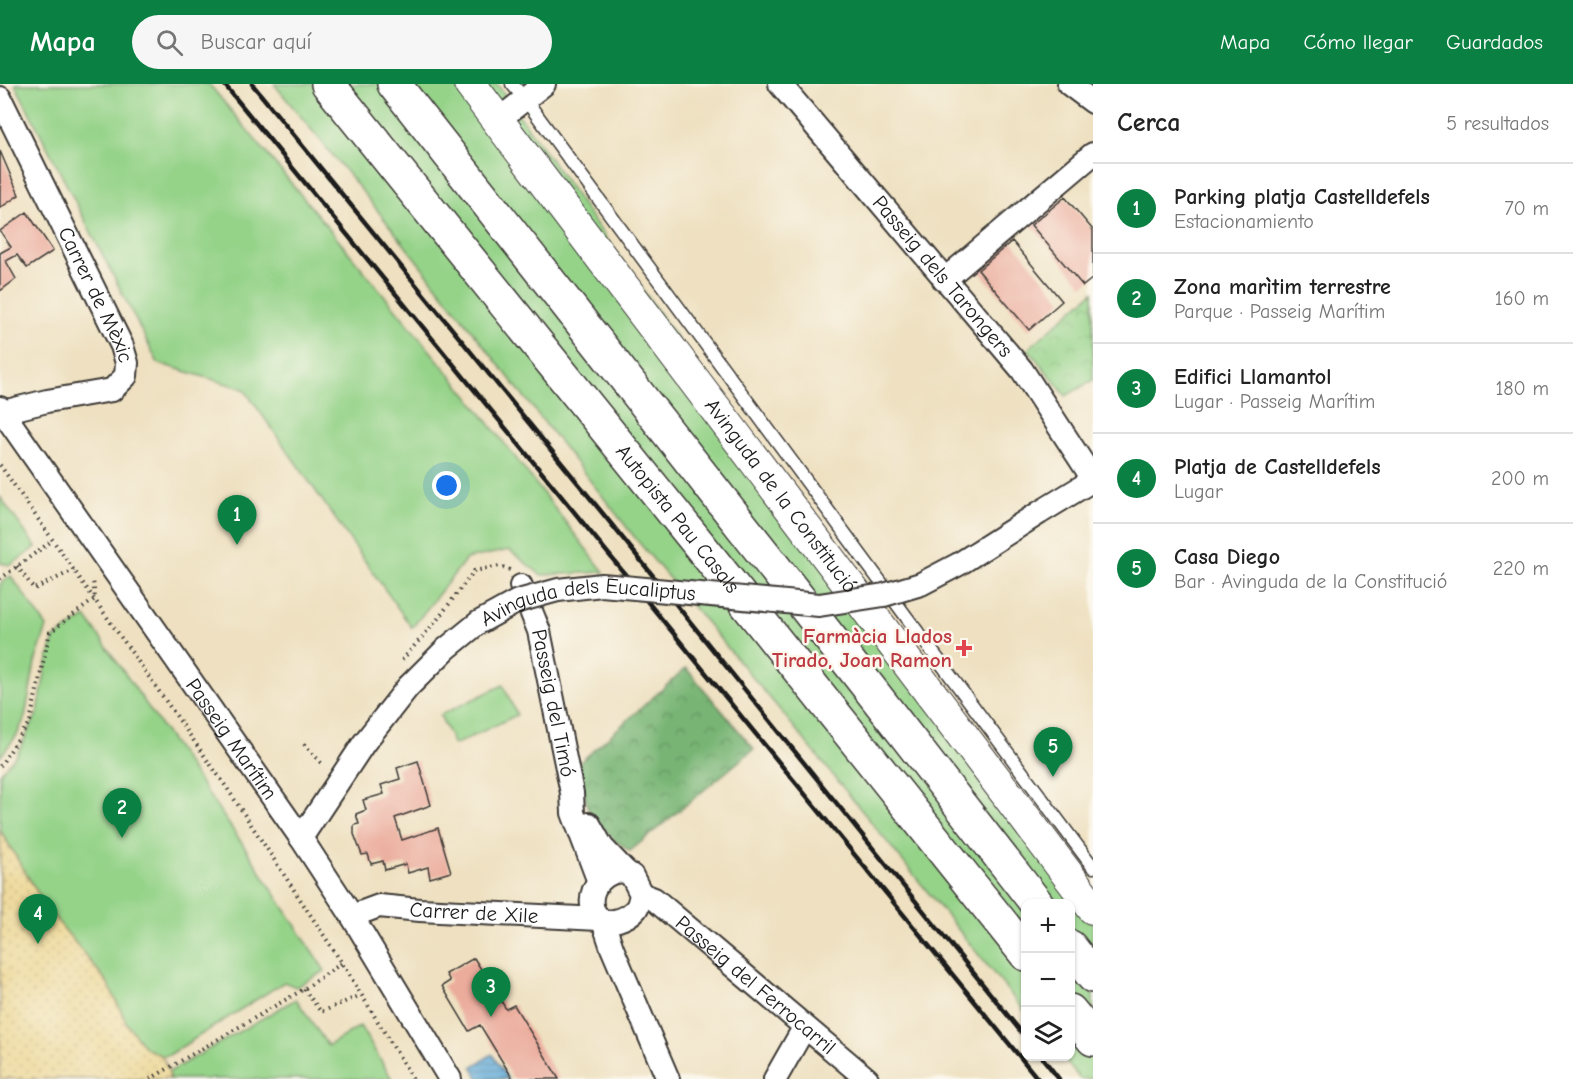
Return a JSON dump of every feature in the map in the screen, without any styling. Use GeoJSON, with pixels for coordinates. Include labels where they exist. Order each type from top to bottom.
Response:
{"type":"FeatureCollection","features":[{"type":"Feature","properties":{"kind":"highway","name":"Autopista Pau Casals"},"geometry":{"type":"LineString","coordinates":[[328,84],[1025,953]]}},
{"type":"Feature","properties":{"kind":"highway"},"geometry":{"type":"LineString","coordinates":[[394,84],[1033,899]]}},
{"type":"Feature","properties":{"kind":"highway"},"geometry":{"type":"LineString","coordinates":[[1075,952],[1093,976]]}},
{"type":"Feature","properties":{"kind":"highway"},"geometry":{"type":"LineString","coordinates":[[1075,1016],[1093,1039]]}},
{"type":"Feature","properties":{"kind":"street","name":"Avinguda de la Constitució"},"geometry":{"type":"LineString","coordinates":[[470,84],[1093,908]]}},
{"type":"Feature","properties":{"kind":"street"},"geometry":{"type":"LineString","coordinates":[[497,121],[518,91],[544,84]]}},
{"type":"Feature","properties":{"kind":"street","name":"Passeig dels Tarongers"},"geometry":{"type":"LineString","coordinates":[[780,84],[1022,370],[1093,479]]}},
{"type":"Feature","properties":{"kind":"street"},"geometry":{"type":"LineString","coordinates":[[1069,84],[1093,102]]}},
{"type":"Feature","properties":{"kind":"street","name":"Carrer de Mèxic"},"geometry":{"type":"LineString","coordinates":[[0,98],[122,346],[127,363],[126,376],[112,390],[1,410]]}},
{"type":"Feature","properties":{"kind":"street"},"geometry":{"type":"LineString","coordinates":[[944,280],[1093,154]]}},
{"type":"Feature","properties":{"kind":"street","name":"Passeig Marítim"},"geometry":{"type":"LineString","coordinates":[[1,410],[301,838],[352,916],[450,1079]]}},
{"type":"Feature","properties":{"kind":"street","name":"Avinguda dels Eucaliptus"},"geometry":{"type":"LineString","coordinates":[[301,838],[363,743],[408,687],[446,649],[478,623],[518,601],[558,590],[602,585],[819,605],[885,595],[921,584],[959,564],[1093,479]]}},
{"type":"Feature","properties":{"kind":"street","name":"Passeig del Timó"},"geometry":{"type":"LineString","coordinates":[[521,586],[539,631],[572,793],[573,813],[599,882]]}},
{"type":"Feature","properties":{"kind":"street","name":"Passeig del Timó"},"geometry":{"type":"LineString","coordinates":[[572,793],[602,847],[626,872]]}},
{"type":"Feature","properties":{"kind":"street"},"geometry":{"type":"LineString","coordinates":[[601,920],[613,921],[624,918],[637,908],[641,894],[632,876],[626,872],[612,873],[602,878],[592,898],[592,907],[601,920],[668,1079]]}},
{"type":"Feature","properties":{"kind":"street","name":"Passeig del Ferrocarril"},"geometry":{"type":"LineString","coordinates":[[641,894],[654,899],[867,1079]]}},
{"type":"Feature","properties":{"kind":"street","name":"Carrer de Xile"},"geometry":{"type":"LineString","coordinates":[[352,916],[379,906],[601,920]]}},
{"type":"Feature","properties":{"kind":"street"},"geometry":{"type":"LineString","coordinates":[[775,1079],[804,1028]]}},
{"type":"Feature","properties":{"kind":"lane","name":"Avinguda de la Constitució"},"geometry":{"type":"LineString","coordinates":[[518,91],[904,615],[1093,867]]}},
{"type":"Feature","properties":{"kind":"path","name":"Passeig Marítim"},"geometry":{"type":"LineString","coordinates":[[0,465],[226,789],[342,963],[413,1079]]}},
{"type":"Feature","properties":{"kind":"path"},"geometry":{"type":"LineString","coordinates":[[0,579],[53,540]]}},
{"type":"Feature","properties":{"kind":"path"},"geometry":{"type":"LineString","coordinates":[[0,766],[30,721],[50,632],[95,599],[92,562],[102,554]]}},
{"type":"Feature","properties":{"kind":"path"},"geometry":{"type":"LineString","coordinates":[[401,662],[437,620],[474,571],[500,566],[515,572],[521,586]]}},
{"type":"Feature","properties":{"kind":"path"},"geometry":{"type":"LineString","coordinates":[[17,567],[34,589],[74,570]]}},
{"type":"Feature","properties":{"kind":"path"},"geometry":{"type":"LineString","coordinates":[[304,744],[324,766]]}},
{"type":"Feature","properties":{"kind":"path"},"geometry":{"type":"LineString","coordinates":[[150,1079],[304,989],[342,963]]}},
{"type":"Feature","properties":{"kind":"path"},"geometry":{"type":"LineString","coordinates":[[304,989],[321,1012],[361,995]]}},
{"type":"Feature","properties":{"kind":"green space"},"geometry":{"type":"Polygon","coordinates":[[[15,84],[209,84],[471,400],[604,572],[541,575],[509,550],[466,559],[412,628],[244,389],[158,363],[15,84]]]}},
{"type":"Feature","properties":{"kind":"green space"},"geometry":{"type":"Polygon","coordinates":[[[274,84],[497,84],[744,433],[1093,893],[1093,1079],[1080,1079],[1065,1061],[1075,1061],[1075,899],[1021,899],[1021,1007],[785,716],[636,539],[366,196],[274,84]]]}},
{"type":"Feature","properties":{"kind":"green space"},"geometry":{"type":"Polygon","coordinates":[[[1093,292],[1093,380],[1066,396],[1028,349],[1093,292]]]}},
{"type":"Feature","properties":{"kind":"green space"},"geometry":{"type":"Polygon","coordinates":[[[0,497],[36,547],[11,565],[0,563],[0,497]]]}},
{"type":"Feature","properties":{"kind":"green space"},"geometry":{"type":"Polygon","coordinates":[[[11,576],[47,627],[35,662],[25,717],[17,735],[0,757],[0,584],[11,576]]]}},
{"type":"Feature","properties":{"kind":"green space"},"geometry":{"type":"Polygon","coordinates":[[[86,617],[244,846],[325,971],[296,987],[284,982],[169,1055],[162,1056],[145,1048],[127,1024],[107,982],[46,907],[0,830],[0,773],[17,754],[38,712],[54,638],[86,617]]]}},
{"type":"Feature","properties":{"kind":"green space"},"geometry":{"type":"Polygon","coordinates":[[[686,668],[754,749],[630,851],[614,840],[588,810],[578,764],[686,668]]]}},
{"type":"Feature","properties":{"kind":"green space"},"geometry":{"type":"Polygon","coordinates":[[[503,685],[517,715],[454,745],[440,715],[503,685]]]}},
{"type":"Feature","properties":{"kind":"green space"},"geometry":{"type":"Polygon","coordinates":[[[296,999],[328,1046],[360,1026],[392,1079],[169,1079],[169,1072],[296,999]]]}},
{"type":"Feature","properties":{"kind":"sand"},"geometry":{"type":"Polygon","coordinates":[[[0,830],[46,907],[107,982],[127,1024],[145,1048],[162,1056],[169,1072],[169,1079],[0,1079],[0,830]]]}},
{"type":"Feature","properties":{"kind":"water"},"geometry":{"type":"Polygon","coordinates":[[[492,1054],[508,1079],[479,1079],[472,1067],[492,1054]]]}},
{"type":"Feature","properties":{"kind":"building"},"geometry":{"type":"Polygon","coordinates":[[[0,151],[19,195],[0,208],[0,151]]]}},
{"type":"Feature","properties":{"kind":"building"},"geometry":{"type":"Polygon","coordinates":[[[1065,197],[1093,230],[1093,278],[1083,286],[1031,225],[1065,197]]]}},
{"type":"Feature","properties":{"kind":"building"},"geometry":{"type":"Polygon","coordinates":[[[27,212],[53,251],[27,268],[17,255],[6,261],[16,279],[0,291],[0,253],[11,247],[0,231],[27,212]]]}},
{"type":"Feature","properties":{"kind":"building"},"geometry":{"type":"Polygon","coordinates":[[[1012,241],[1062,301],[1029,330],[978,270],[1012,241]]]}},
{"type":"Feature","properties":{"kind":"building"},"geometry":{"type":"Polygon","coordinates":[[[418,761],[431,805],[395,818],[402,840],[438,828],[451,872],[430,878],[428,867],[408,873],[406,864],[385,870],[383,861],[371,864],[368,854],[362,855],[354,834],[354,825],[359,824],[356,814],[366,810],[363,800],[384,794],[381,785],[400,779],[397,768],[418,761]]]}},
{"type":"Feature","properties":{"kind":"building"},"geometry":{"type":"Polygon","coordinates":[[[474,958],[506,1009],[514,1005],[559,1079],[513,1079],[480,1025],[469,1031],[442,986],[450,981],[446,974],[474,958]]]}},
{"type":"Feature","properties":{"kind":"railway"},"geometry":{"type":"LineString","coordinates":[[224,84],[1038,1079]]}},
{"type":"Feature","properties":{"kind":"railway"},"geometry":{"type":"LineString","coordinates":[[252,84],[1021,1032]]}},
{"type":"Feature","properties":{"kind":"railway"},"geometry":{"type":"LineString","coordinates":[[1045,1061],[1059,1079]]}},
{"type":"Feature","properties":{"kind":"place","name":"Parking platja Castelldefels"},"geometry":{"type":"Point","coordinates":[237,545]}},
{"type":"Feature","properties":{"kind":"place","name":"Farmàcia Llados Tirado, Joan Ramon"},"geometry":{"type":"Point","coordinates":[964,648]}},
{"type":"Feature","properties":{"kind":"place","name":"Casa Diego"},"geometry":{"type":"Point","coordinates":[1053,777]}},
{"type":"Feature","properties":{"kind":"place","name":"Zona marìtim terrestre"},"geometry":{"type":"Point","coordinates":[122,838]}},
{"type":"Feature","properties":{"kind":"place","name":"Platja de Castelldefels"},"geometry":{"type":"Point","coordinates":[38,944]}},
{"type":"Feature","properties":{"kind":"place","name":"Edifici Llamantol"},"geometry":{"type":"Point","coordinates":[491,1017]}}]}
